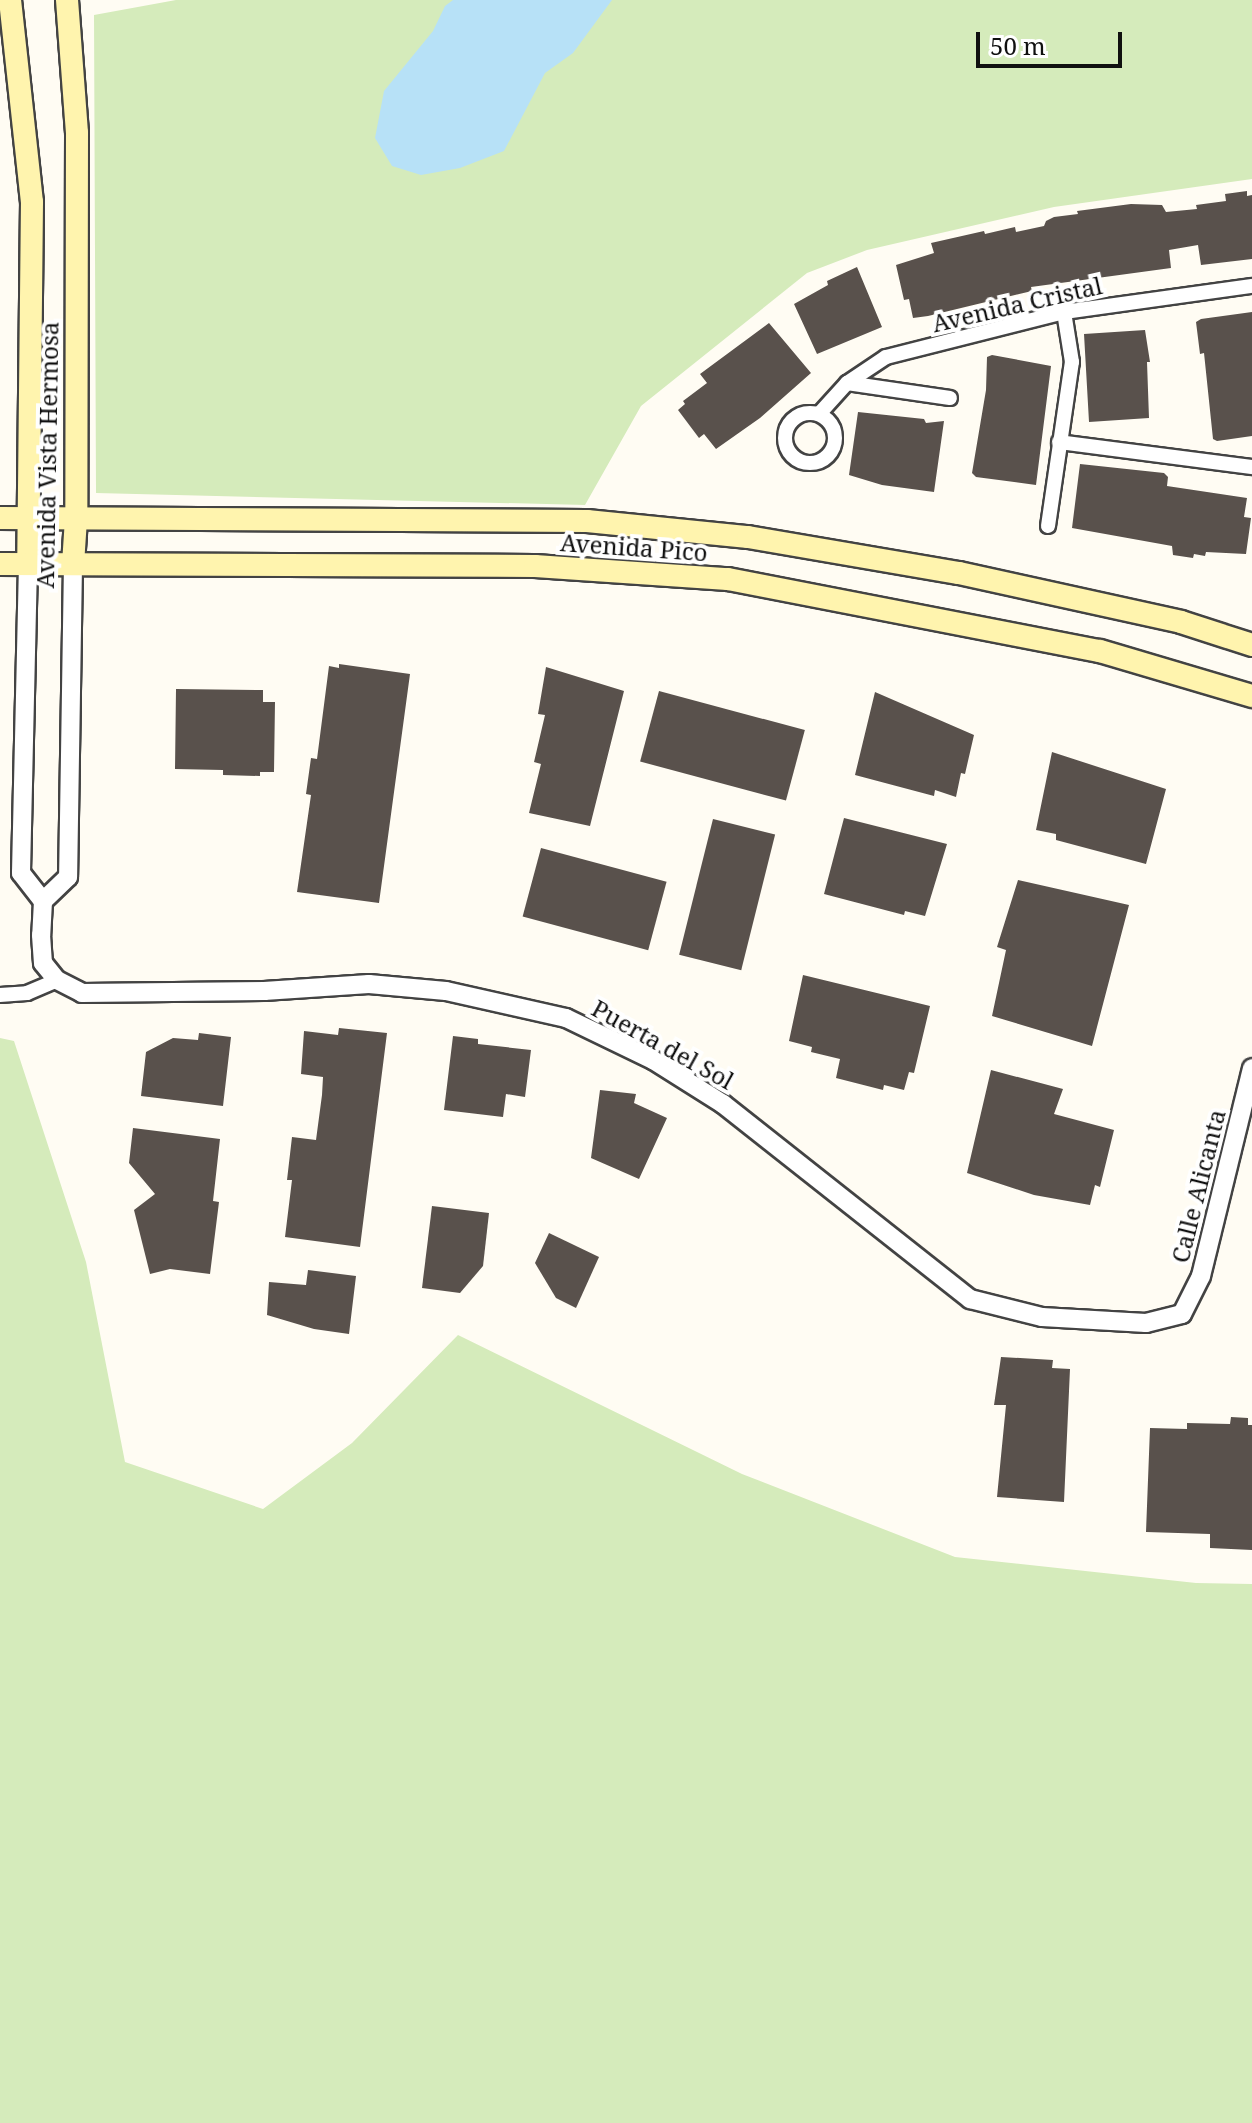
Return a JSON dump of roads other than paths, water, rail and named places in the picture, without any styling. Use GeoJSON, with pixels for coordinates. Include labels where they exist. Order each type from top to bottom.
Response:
{"type":"FeatureCollection","features":[{"type":"Feature","properties":{"kind":"main road","name":"Avenida Vista Hermosa"},"geometry":{"type":"LineString","coordinates":[[10,0],[32,202],[28,564]]}},
{"type":"Feature","properties":{"kind":"main road","name":"Avenida Vista Hermosa"},"geometry":{"type":"LineString","coordinates":[[67,0],[77,133],[76,519],[73,564]]}},
{"type":"Feature","properties":{"kind":"main road","name":"Avenida Pico"},"geometry":{"type":"LineString","coordinates":[[0,518],[587,521],[733,536],[959,573],[1181,622],[1252,645]]}},
{"type":"Feature","properties":{"kind":"main road","name":"Avenida Pico"},"geometry":{"type":"LineString","coordinates":[[0,564],[322,568],[535,566],[728,579],[1100,651],[1252,696]]}},
{"type":"Feature","properties":{"kind":"street","name":"Avenida Cristal"},"geometry":{"type":"LineString","coordinates":[[819,414],[847,383],[886,357],[1064,312],[1252,286]]}},
{"type":"Feature","properties":{"kind":"street"},"geometry":{"type":"LineString","coordinates":[[1048,526],[1072,362],[1064,312]]}},
{"type":"Feature","properties":{"kind":"street"},"geometry":{"type":"LineString","coordinates":[[847,383],[950,398]]}},
{"type":"Feature","properties":{"kind":"street"},"geometry":{"type":"LineString","coordinates":[[1059,442],[1252,467]]}},
{"type":"Feature","properties":{"kind":"street","name":"Avenida Vista Hermosa"},"geometry":{"type":"LineString","coordinates":[[28,564],[21,873],[43,901],[68,877],[73,564]]}},
{"type":"Feature","properties":{"kind":"street"},"geometry":{"type":"LineString","coordinates":[[0,995],[27,993],[57,980],[43,963],[43,901]]}},
{"type":"Feature","properties":{"kind":"street","name":"Puerta del Sol"},"geometry":{"type":"LineString","coordinates":[[57,980],[82,993],[131,994],[369,984],[446,991],[538,1009],[581,1023],[641,1054],[723,1104],[970,1299],[1042,1317],[1146,1323],[1182,1314]]}},
{"type":"Feature","properties":{"kind":"street","name":"Calle Alicanta"},"geometry":{"type":"LineString","coordinates":[[1182,1314],[1201,1276],[1252,1068]]}},
{"type":"Feature","properties":{"kind":"water"},"geometry":{"type":"Polygon","coordinates":[[[453,0],[612,0],[573,53],[545,73],[504,151],[460,168],[421,175],[392,166],[375,138],[384,91],[433,31],[445,6],[453,0]]]}}]}
